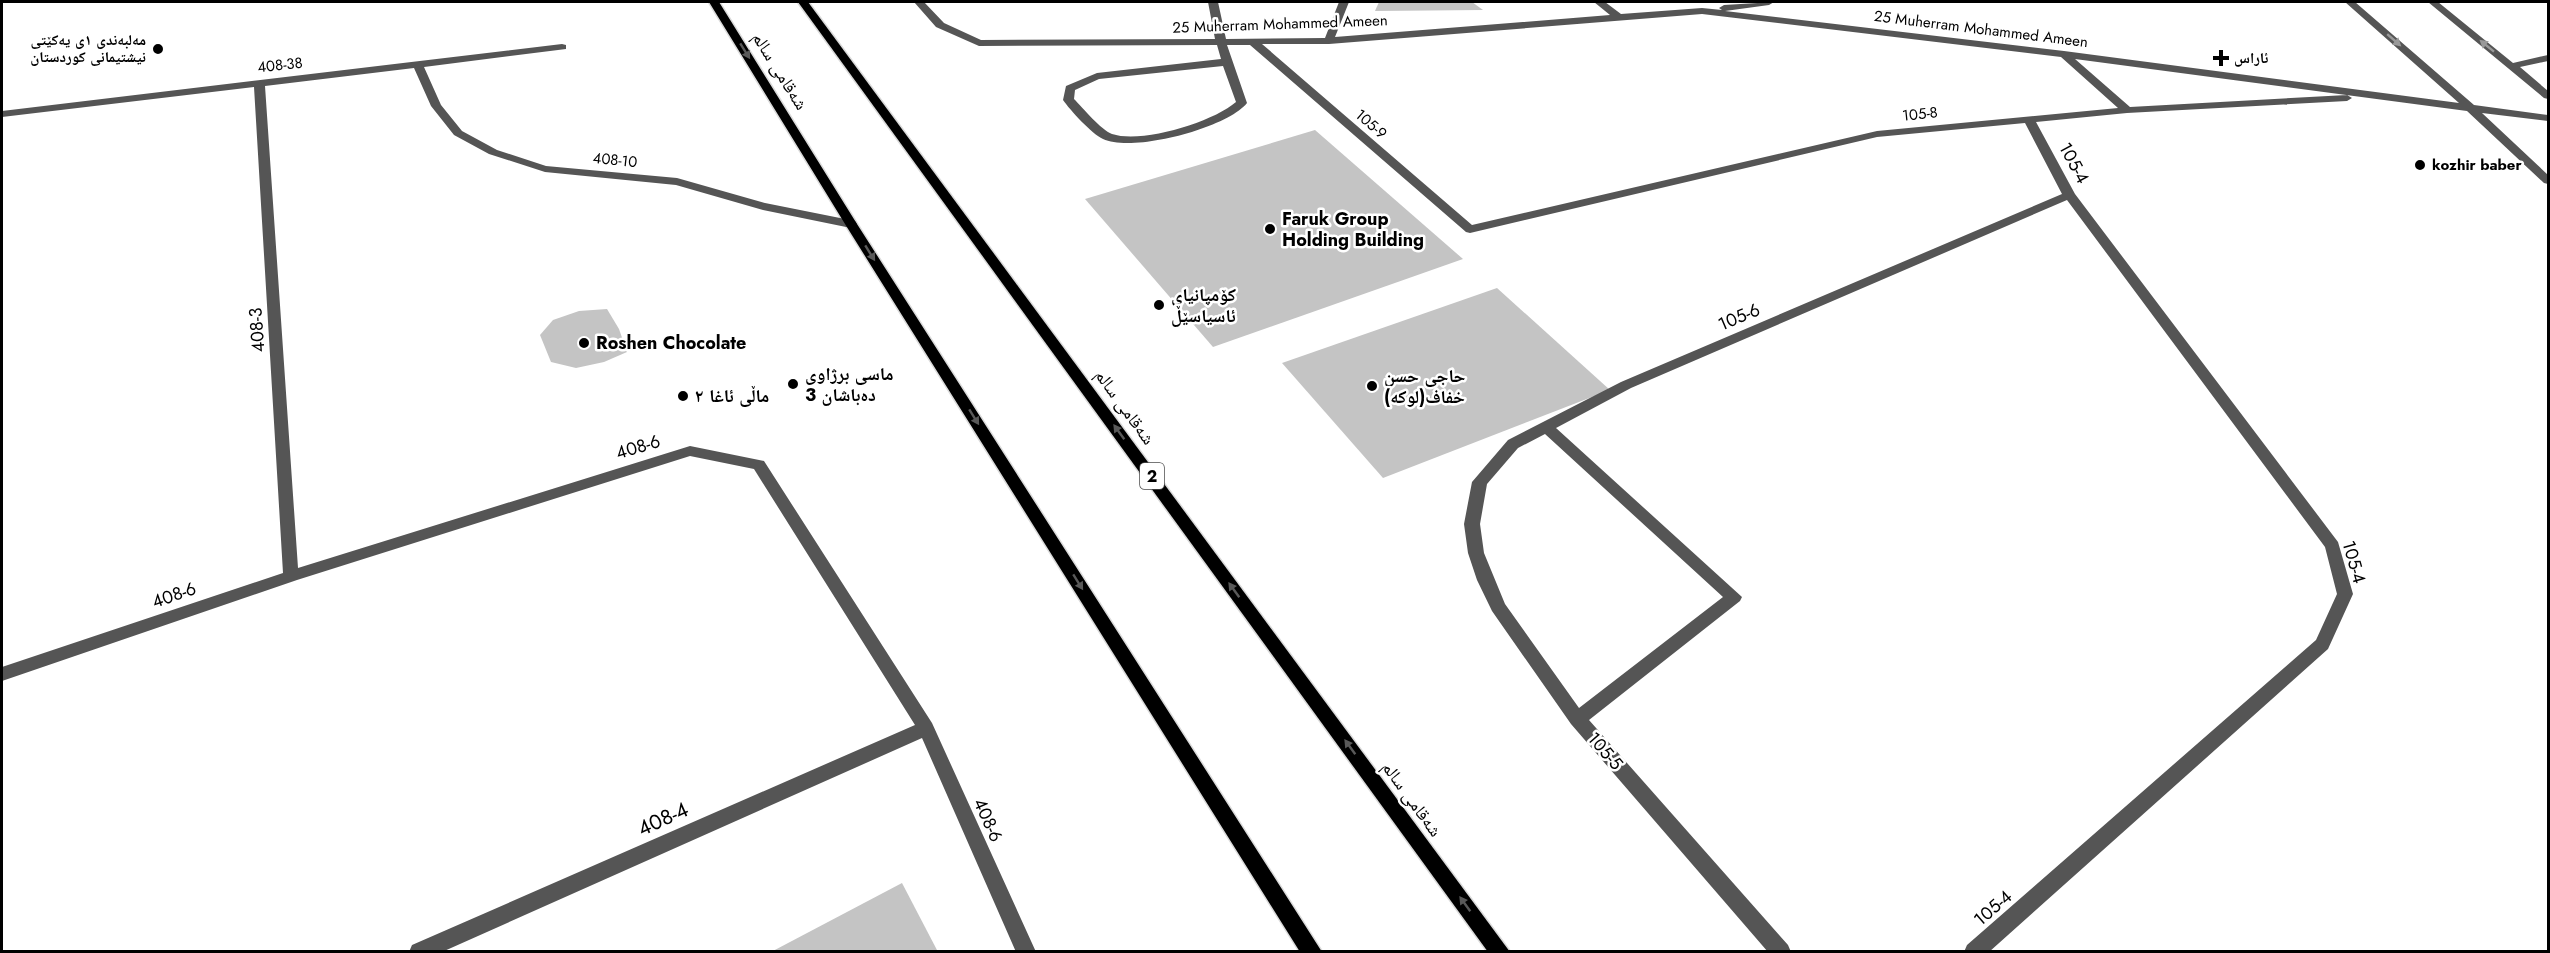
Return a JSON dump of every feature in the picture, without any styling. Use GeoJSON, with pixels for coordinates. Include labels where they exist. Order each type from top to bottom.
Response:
{"type":"FeatureCollection","features":[{"type":"Feature","properties":{"kind":"main road","name":"شەقامی سالم"},"geometry":{"type":"LineString","coordinates":[[714,2],[851,224],[1312,951]]}},
{"type":"Feature","properties":{"kind":"main road","name":"شەقامی سالم"},"geometry":{"type":"LineString","coordinates":[[804,2],[1500,951]]}},
{"type":"Feature","properties":{"kind":"street","name":"25 Muherram Mohammed Ameen"},"geometry":{"type":"LineString","coordinates":[[919,2],[940,25],[979,43],[1329,41],[1702,11],[2064,54],[2548,118]]}},
{"type":"Feature","properties":{"kind":"street"},"geometry":{"type":"LineString","coordinates":[[1213,2],[1220,43],[1227,62],[1242,103],[1228,115],[1166,135],[1131,141],[1106,136],[1068,100],[1070,88],[1097,76],[1227,62]]}},
{"type":"Feature","properties":{"kind":"street"},"geometry":{"type":"LineString","coordinates":[[1329,41],[1344,2]]}},
{"type":"Feature","properties":{"kind":"street"},"geometry":{"type":"LineString","coordinates":[[1599,2],[1621,19]]}},
{"type":"Feature","properties":{"kind":"street"},"geometry":{"type":"LineString","coordinates":[[1702,11],[1769,2]]}},
{"type":"Feature","properties":{"kind":"street"},"geometry":{"type":"LineString","coordinates":[[2350,2],[2472,109],[2548,181]]}},
{"type":"Feature","properties":{"kind":"street"},"geometry":{"type":"LineString","coordinates":[[2433,2],[2548,96]]}},
{"type":"Feature","properties":{"kind":"street","name":"105-9"},"geometry":{"type":"LineString","coordinates":[[1252,42],[1470,229]]}},
{"type":"Feature","properties":{"kind":"street","name":"408-38"},"geometry":{"type":"LineString","coordinates":[[2,114],[562,47]]}},
{"type":"Feature","properties":{"kind":"street"},"geometry":{"type":"LineString","coordinates":[[2064,54],[2127,110]]}},
{"type":"Feature","properties":{"kind":"street"},"geometry":{"type":"LineString","coordinates":[[2512,66],[2548,58]]}},
{"type":"Feature","properties":{"kind":"street","name":"408-10"},"geometry":{"type":"LineString","coordinates":[[418,65],[436,106],[458,133],[493,152],[545,169],[677,182],[763,206],[851,224]]}},
{"type":"Feature","properties":{"kind":"street","name":"408-3"},"geometry":{"type":"LineString","coordinates":[[259,82],[291,576]]}},
{"type":"Feature","properties":{"kind":"street","name":"105-8"},"geometry":{"type":"LineString","coordinates":[[1470,229],[1877,134],[2127,110],[2383,96]]}},
{"type":"Feature","properties":{"kind":"street","name":"105-4"},"geometry":{"type":"LineString","coordinates":[[1974,951],[2322,644],[2345,594],[2332,546],[2069,195],[2028,118]]}},
{"type":"Feature","properties":{"kind":"street","name":"105-6"},"geometry":{"type":"LineString","coordinates":[[1472,524],[1480,482],[1513,444],[1545,426],[1626,385],[2069,195]]}},
{"type":"Feature","properties":{"kind":"street"},"geometry":{"type":"LineString","coordinates":[[1545,426],[1734,597],[1577,719]]}},
{"type":"Feature","properties":{"kind":"street","name":"408-6"},"geometry":{"type":"LineString","coordinates":[[2,674],[291,576],[690,451],[759,465],[926,728],[1026,951]]}},
{"type":"Feature","properties":{"kind":"street","name":"105-5"},"geometry":{"type":"LineString","coordinates":[[1472,524],[1476,553],[1485,580],[1498,607],[1519,639],[1577,719],[1781,951]]}},
{"type":"Feature","properties":{"kind":"street","name":"408-4"},"geometry":{"type":"LineString","coordinates":[[419,951],[926,728]]}},
{"type":"Feature","properties":{"kind":"building"},"geometry":{"type":"Polygon","coordinates":[[[1379,2],[1472,2],[1483,10],[1375,11],[1379,2]]]}},
{"type":"Feature","properties":{"kind":"building","name":"Faruk Group Holding Building"},"geometry":{"type":"Polygon","coordinates":[[[1315,130],[1463,259],[1213,347],[1085,199],[1315,130]]]}},
{"type":"Feature","properties":{"kind":"building"},"geometry":{"type":"Polygon","coordinates":[[[1497,288],[1610,390],[1383,478],[1282,363],[1497,288]]]}},
{"type":"Feature","properties":{"kind":"building","name":"Roshen Chocolate"},"geometry":{"type":"Polygon","coordinates":[[[607,309],[619,329],[627,352],[604,362],[576,368],[551,362],[540,335],[553,320],[579,311],[607,309]]]}},
{"type":"Feature","properties":{"kind":"building"},"geometry":{"type":"Polygon","coordinates":[[[902,883],[938,952],[771,952],[902,883]]]}},
{"type":"Feature","properties":{"kind":"place","name":"مەلبەندی ١ی یەکێتی نیشتیمانی کوردستان"},"geometry":{"type":"Point","coordinates":[158,49]}},
{"type":"Feature","properties":{"kind":"place","name":"ئاراس"},"geometry":{"type":"Point","coordinates":[2221,58]}},
{"type":"Feature","properties":{"kind":"place","name":"kozhir baber"},"geometry":{"type":"Point","coordinates":[2420,165]}},
{"type":"Feature","properties":{"kind":"place","name":"Faruk Group Holding Building"},"geometry":{"type":"Point","coordinates":[1270,229]}},
{"type":"Feature","properties":{"kind":"place","name":"کۆمپانیای ئاسیاسێڵ"},"geometry":{"type":"Point","coordinates":[1159,305]}},
{"type":"Feature","properties":{"kind":"place","name":"Roshen Chocolate"},"geometry":{"type":"Point","coordinates":[584,343]}},
{"type":"Feature","properties":{"kind":"place","name":"ماسی برژاوی دەباشان 3"},"geometry":{"type":"Point","coordinates":[793,384]}},
{"type":"Feature","properties":{"kind":"place","name":"حاجی حسن (لوکه)خفاف"},"geometry":{"type":"Point","coordinates":[1372,386]}},
{"type":"Feature","properties":{"kind":"place","name":"ماڵی ئاغا ۲"},"geometry":{"type":"Point","coordinates":[683,396]}}]}
